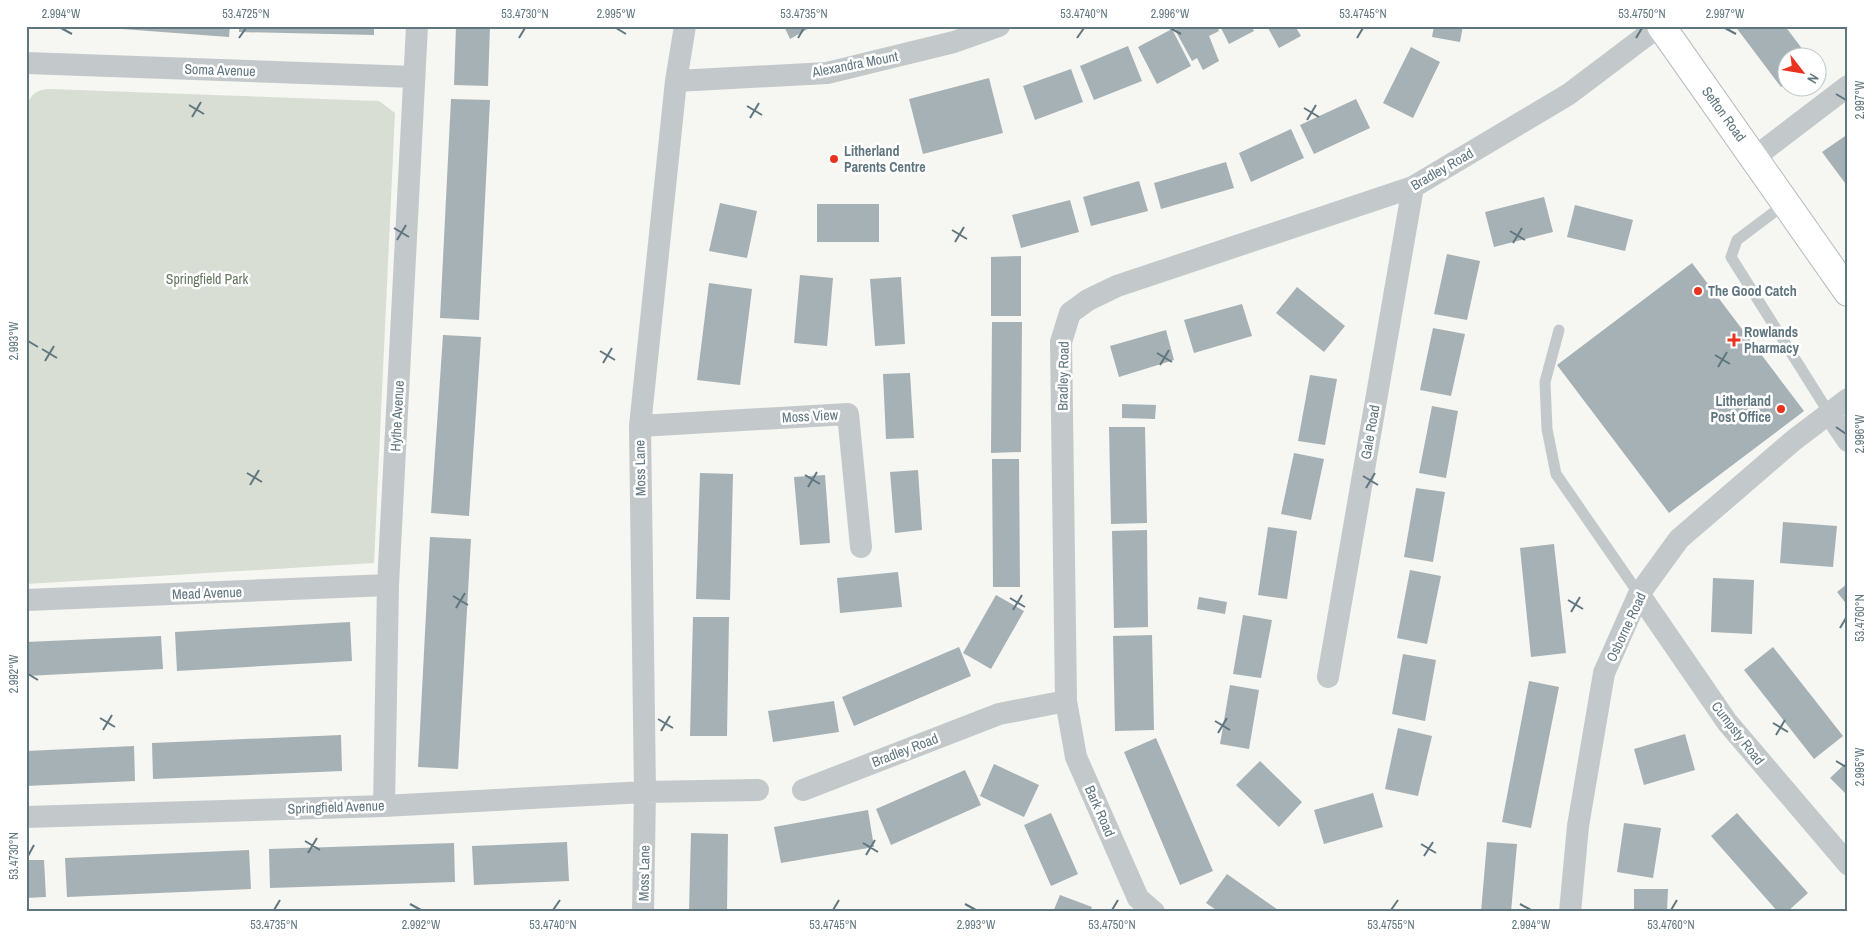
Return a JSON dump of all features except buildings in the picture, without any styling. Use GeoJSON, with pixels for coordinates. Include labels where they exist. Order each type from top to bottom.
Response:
{"type":"FeatureCollection","features":[{"type":"Feature","properties":{"kind":"main road","name":"Sefton Road"},"geometry":{"type":"LineString","coordinates":[[1660,26],[1755,157],[1848,292]]}},
{"type":"Feature","properties":{"kind":"street","name":"Hythe Avenue"},"geometry":{"type":"LineString","coordinates":[[384,806],[388,585],[417,26]]}},
{"type":"Feature","properties":{"kind":"street","name":"Moss Lane"},"geometry":{"type":"LineString","coordinates":[[643,912],[645,792],[640,426],[676,81],[685,26]]}},
{"type":"Feature","properties":{"kind":"street","name":"Alexandra Mount"},"geometry":{"type":"LineString","coordinates":[[676,81],[828,73],[954,42],[999,26]]}},
{"type":"Feature","properties":{"kind":"street","name":"Bradley Road"},"geometry":{"type":"LineString","coordinates":[[803,790],[999,714],[1066,701],[1061,342],[1070,313],[1088,300],[1117,286],[1413,188],[1569,94],[1660,26]]}},
{"type":"Feature","properties":{"kind":"street","name":"Soma Avenue"},"geometry":{"type":"LineString","coordinates":[[26,63],[414,77]]}},
{"type":"Feature","properties":{"kind":"street"},"geometry":{"type":"LineString","coordinates":[[1755,157],[1848,86]]}},
{"type":"Feature","properties":{"kind":"street","name":"Gale Road"},"geometry":{"type":"LineString","coordinates":[[1328,677],[1413,188]]}},
{"type":"Feature","properties":{"kind":"street","name":"Osborne Road"},"geometry":{"type":"LineString","coordinates":[[1570,912],[1578,826],[1604,673],[1640,594],[1679,539],[1794,440],[1848,399]]}},
{"type":"Feature","properties":{"kind":"street"},"geometry":{"type":"LineString","coordinates":[[1829,413],[1848,442]]}},
{"type":"Feature","properties":{"kind":"street","name":"Moss View"},"geometry":{"type":"LineString","coordinates":[[640,426],[848,414],[861,547]]}},
{"type":"Feature","properties":{"kind":"street","name":"Mead Avenue"},"geometry":{"type":"LineString","coordinates":[[26,600],[388,585]]}},
{"type":"Feature","properties":{"kind":"street","name":"Cumpsty Road"},"geometry":{"type":"LineString","coordinates":[[1640,594],[1727,722],[1848,864]]}},
{"type":"Feature","properties":{"kind":"street","name":"Bark Road"},"geometry":{"type":"LineString","coordinates":[[1066,701],[1076,757],[1144,907]]}},
{"type":"Feature","properties":{"kind":"street"},"geometry":{"type":"LineString","coordinates":[[645,792],[758,790]]}},
{"type":"Feature","properties":{"kind":"street","name":"Springfield Avenue"},"geometry":{"type":"LineString","coordinates":[[26,817],[384,806],[645,792]]}},
{"type":"Feature","properties":{"kind":"lane"},"geometry":{"type":"LineString","coordinates":[[1786,203],[1737,240],[1731,257],[1829,413]]}},
{"type":"Feature","properties":{"kind":"lane"},"geometry":{"type":"LineString","coordinates":[[1559,330],[1544,382],[1546,429],[1556,474],[1640,594]]}},
{"type":"Feature","properties":{"kind":"green space","name":"Springfield Park"},"geometry":{"type":"Polygon","coordinates":[[[49,89],[379,101],[395,113],[374,563],[26,584],[26,109],[29,100],[34,94],[49,89]]]}},
{"type":"Feature","properties":{"kind":"place","name":"Litherland Parents Centre"},"geometry":{"type":"Point","coordinates":[834,159]}},
{"type":"Feature","properties":{"kind":"place","name":"The Good Catch"},"geometry":{"type":"Point","coordinates":[1698,291]}},
{"type":"Feature","properties":{"kind":"place","name":"Rowlands Pharmacy"},"geometry":{"type":"Point","coordinates":[1734,340]}},
{"type":"Feature","properties":{"kind":"place","name":"Litherland Post Office"},"geometry":{"type":"Point","coordinates":[1781,409]}}]}
